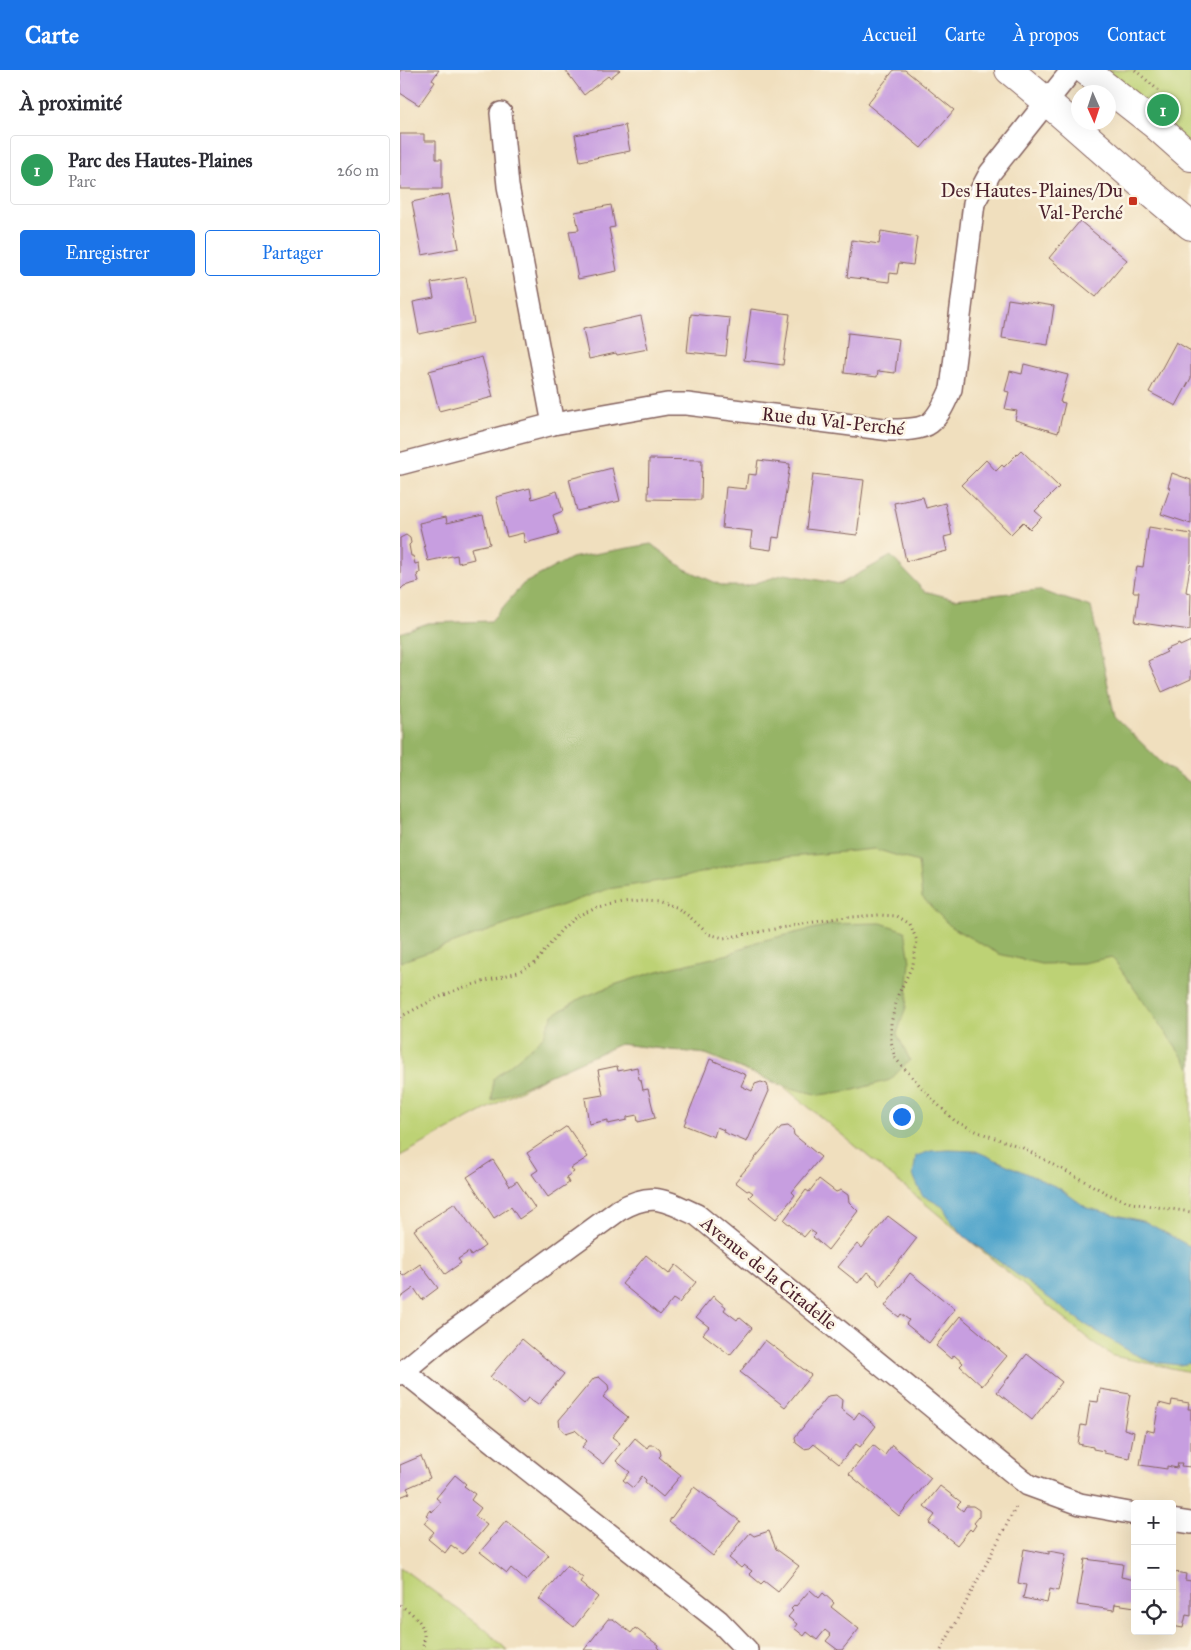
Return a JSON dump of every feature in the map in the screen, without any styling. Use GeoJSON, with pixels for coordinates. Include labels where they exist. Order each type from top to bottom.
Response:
{"type":"FeatureCollection","features":[{"type":"Feature","properties":{"kind":"street"},"geometry":{"type":"LineString","coordinates":[[1009,70],[1048,101],[1152,196],[1191,226]]}},
{"type":"Feature","properties":{"kind":"street","name":"Rue du Val-Perché"},"geometry":{"type":"LineString","coordinates":[[400,464],[553,424],[667,404],[687,404],[890,430],[909,430],[930,424],[942,408],[952,389],[974,204],[990,173],[1072,70]]}},
{"type":"Feature","properties":{"kind":"street"},"geometry":{"type":"LineString","coordinates":[[1085,70],[1155,125],[1191,157]]}},
{"type":"Feature","properties":{"kind":"street"},"geometry":{"type":"LineString","coordinates":[[501,113],[508,186],[553,424]]}},
{"type":"Feature","properties":{"kind":"street","name":"Avenue de la Citadelle"},"geometry":{"type":"LineString","coordinates":[[747,1650],[719,1621],[402,1372],[441,1340],[619,1210],[635,1201],[656,1198],[697,1214],[1028,1485],[1080,1504],[1131,1513]]}},
{"type":"Feature","properties":{"kind":"street"},"geometry":{"type":"LineString","coordinates":[[1176,1521],[1191,1523]]}},
{"type":"Feature","properties":{"kind":"path"},"geometry":{"type":"LineString","coordinates":[[400,1017],[461,988],[518,972],[535,963],[562,930],[577,916],[594,908],[623,902],[660,902],[676,907],[708,934],[724,938],[837,918],[879,915],[897,916],[910,924],[917,941],[913,964],[898,995],[891,1023],[891,1042],[895,1058],[934,1100],[955,1121],[978,1132],[1022,1147],[1108,1194],[1131,1202],[1191,1212]]}},
{"type":"Feature","properties":{"kind":"path"},"geometry":{"type":"LineString","coordinates":[[941,1650],[1028,1485]]}},
{"type":"Feature","properties":{"kind":"path"},"geometry":{"type":"LineString","coordinates":[[400,1605],[419,1620],[425,1633],[422,1650]]}},
{"type":"Feature","properties":{"kind":"green space"},"geometry":{"type":"Polygon","coordinates":[[[1085,70],[1191,70],[1191,157],[1116,95],[1116,85],[1103,85],[1085,70]]]}},
{"type":"Feature","properties":{"kind":"green space"},"geometry":{"type":"Polygon","coordinates":[[[651,544],[685,569],[723,586],[746,586],[785,574],[840,584],[891,556],[924,591],[955,599],[1038,590],[1091,607],[1115,717],[1163,764],[1191,783],[1191,1069],[1112,957],[1083,963],[1041,964],[999,954],[951,927],[922,897],[918,862],[875,849],[747,861],[684,877],[608,889],[400,962],[400,633],[428,623],[491,621],[523,584],[571,558],[651,544]]]}},
{"type":"Feature","properties":{"kind":"green space"},"geometry":{"type":"Polygon","coordinates":[[[400,644],[1093,699],[1191,794],[1191,1372],[1113,1356],[1091,1341],[783,1086],[706,1054],[620,1044],[562,1068],[400,1156],[400,644]]]}},
{"type":"Feature","properties":{"kind":"green space"},"geometry":{"type":"Polygon","coordinates":[[[881,923],[905,931],[910,962],[906,1007],[897,1034],[910,1060],[890,1080],[854,1090],[819,1095],[783,1086],[706,1054],[620,1044],[492,1101],[493,1079],[542,1038],[553,1015],[581,998],[654,972],[729,954],[756,942],[834,924],[881,923]]]}},
{"type":"Feature","properties":{"kind":"green space"},"geometry":{"type":"Polygon","coordinates":[[[400,1567],[485,1629],[507,1650],[400,1650],[400,1567]]]}},
{"type":"Feature","properties":{"kind":"water"},"geometry":{"type":"Polygon","coordinates":[[[931,1151],[976,1151],[1059,1188],[1087,1208],[1146,1222],[1191,1247],[1191,1363],[1180,1365],[1152,1362],[1132,1353],[1083,1323],[964,1236],[951,1221],[943,1207],[922,1195],[913,1175],[916,1156],[931,1151]]]}},
{"type":"Feature","properties":{"kind":"building"},"geometry":{"type":"Polygon","coordinates":[[[400,70],[439,70],[432,80],[435,82],[419,105],[400,93],[400,70]]]}},
{"type":"Feature","properties":{"kind":"building"},"geometry":{"type":"Polygon","coordinates":[[[620,70],[610,78],[608,76],[584,95],[566,71],[620,70]]]}},
{"type":"Feature","properties":{"kind":"building"},"geometry":{"type":"Polygon","coordinates":[[[894,70],[905,70],[954,110],[921,148],[867,104],[894,70]]]}},
{"type":"Feature","properties":{"kind":"building"},"geometry":{"type":"Polygon","coordinates":[[[625,125],[630,151],[580,161],[575,135],[625,125]]]}},
{"type":"Feature","properties":{"kind":"building"},"geometry":{"type":"Polygon","coordinates":[[[400,134],[424,134],[424,141],[436,141],[436,159],[442,159],[442,189],[400,189],[400,134]]]}},
{"type":"Feature","properties":{"kind":"building"},"geometry":{"type":"Polygon","coordinates":[[[449,194],[459,248],[422,255],[412,202],[449,194]]]}},
{"type":"Feature","properties":{"kind":"building"},"geometry":{"type":"Polygon","coordinates":[[[611,205],[615,227],[609,228],[617,271],[578,279],[569,231],[579,230],[575,212],[611,205]]]}},
{"type":"Feature","properties":{"kind":"building"},"geometry":{"type":"Polygon","coordinates":[[[1080,221],[1127,260],[1096,297],[1049,258],[1080,221]]]}},
{"type":"Feature","properties":{"kind":"building"},"geometry":{"type":"Polygon","coordinates":[[[881,231],[917,237],[913,265],[899,263],[897,274],[890,273],[889,282],[847,277],[852,240],[879,244],[881,231]]]}},
{"type":"Feature","properties":{"kind":"building"},"geometry":{"type":"Polygon","coordinates":[[[466,277],[474,323],[419,334],[413,302],[434,298],[431,283],[466,277]]]}},
{"type":"Feature","properties":{"kind":"building"},"geometry":{"type":"Polygon","coordinates":[[[1008,299],[1054,306],[1048,345],[1002,338],[1008,299]]]}},
{"type":"Feature","properties":{"kind":"building"},"geometry":{"type":"Polygon","coordinates":[[[751,309],[790,314],[783,365],[744,360],[751,309]]]}},
{"type":"Feature","properties":{"kind":"building"},"geometry":{"type":"Polygon","coordinates":[[[691,314],[730,318],[726,356],[687,352],[691,314]]]}},
{"type":"Feature","properties":{"kind":"building"},"geometry":{"type":"Polygon","coordinates":[[[641,316],[648,349],[589,359],[583,329],[641,316]]]}},
{"type":"Feature","properties":{"kind":"building"},"geometry":{"type":"Polygon","coordinates":[[[848,333],[899,339],[895,373],[878,371],[877,377],[844,373],[848,333]]]}},
{"type":"Feature","properties":{"kind":"building"},"geometry":{"type":"Polygon","coordinates":[[[1176,342],[1191,351],[1191,378],[1176,406],[1149,392],[1176,342]]]}},
{"type":"Feature","properties":{"kind":"building"},"geometry":{"type":"Polygon","coordinates":[[[482,357],[493,397],[439,411],[429,371],[482,357]]]}},
{"type":"Feature","properties":{"kind":"building"},"geometry":{"type":"Polygon","coordinates":[[[1024,364],[1068,375],[1060,402],[1065,403],[1058,433],[1015,420],[1017,411],[1005,409],[1009,392],[1005,391],[1010,371],[1022,374],[1024,364]]]}},
{"type":"Feature","properties":{"kind":"building"},"geometry":{"type":"Polygon","coordinates":[[[1021,450],[1059,487],[1035,511],[1042,517],[1030,529],[1023,522],[1011,534],[961,485],[986,460],[996,471],[1002,465],[1004,467],[1021,450]]]}},
{"type":"Feature","properties":{"kind":"building"},"geometry":{"type":"Polygon","coordinates":[[[649,459],[702,460],[701,500],[648,499],[649,459]]]}},
{"type":"Feature","properties":{"kind":"building"},"geometry":{"type":"Polygon","coordinates":[[[758,460],[790,464],[779,538],[773,537],[771,550],[750,547],[752,531],[722,528],[726,487],[746,489],[748,474],[756,475],[758,460]]]}},
{"type":"Feature","properties":{"kind":"building"},"geometry":{"type":"Polygon","coordinates":[[[612,468],[620,501],[577,511],[569,479],[612,468]]]}},
{"type":"Feature","properties":{"kind":"building"},"geometry":{"type":"Polygon","coordinates":[[[1172,473],[1191,480],[1191,524],[1161,514],[1170,488],[1168,487],[1172,473]]]}},
{"type":"Feature","properties":{"kind":"building"},"geometry":{"type":"Polygon","coordinates":[[[813,474],[864,480],[857,535],[806,529],[813,474]]]}},
{"type":"Feature","properties":{"kind":"building"},"geometry":{"type":"Polygon","coordinates":[[[530,488],[532,499],[557,491],[563,511],[553,515],[559,534],[525,543],[523,533],[507,537],[496,497],[530,488]]]}},
{"type":"Feature","properties":{"kind":"building"},"geometry":{"type":"Polygon","coordinates":[[[923,497],[926,508],[945,503],[952,535],[944,537],[947,551],[906,561],[894,503],[923,497]]]}},
{"type":"Feature","properties":{"kind":"building"},"geometry":{"type":"Polygon","coordinates":[[[483,515],[490,544],[471,548],[474,559],[458,563],[457,555],[428,561],[419,523],[446,517],[447,523],[483,515]]]}},
{"type":"Feature","properties":{"kind":"building"},"geometry":{"type":"Polygon","coordinates":[[[1149,527],[1191,534],[1191,560],[1186,592],[1191,593],[1190,630],[1135,622],[1139,592],[1133,592],[1137,566],[1143,567],[1149,527]]]}},
{"type":"Feature","properties":{"kind":"building"},"geometry":{"type":"Polygon","coordinates":[[[406,535],[410,538],[411,556],[413,556],[415,564],[419,563],[420,573],[417,574],[419,582],[404,586],[400,590],[400,538],[406,535]]]}},
{"type":"Feature","properties":{"kind":"building"},"geometry":{"type":"Polygon","coordinates":[[[1191,641],[1191,679],[1162,692],[1148,661],[1167,652],[1165,650],[1191,641]]]}},
{"type":"Feature","properties":{"kind":"building"},"geometry":{"type":"Polygon","coordinates":[[[710,1059],[746,1075],[741,1086],[752,1091],[755,1084],[761,1082],[767,1084],[769,1091],[747,1142],[723,1132],[724,1130],[717,1127],[714,1137],[684,1125],[710,1059]]]}},
{"type":"Feature","properties":{"kind":"building"},"geometry":{"type":"Polygon","coordinates":[[[617,1066],[618,1071],[637,1067],[643,1090],[648,1089],[655,1118],[638,1122],[637,1115],[627,1117],[627,1120],[608,1124],[608,1120],[589,1124],[585,1098],[603,1095],[598,1070],[617,1066]]]}},
{"type":"Feature","properties":{"kind":"building"},"geometry":{"type":"Polygon","coordinates":[[[567,1126],[588,1157],[571,1168],[574,1172],[566,1177],[569,1183],[548,1197],[532,1174],[538,1170],[527,1153],[567,1126]]]}},
{"type":"Feature","properties":{"kind":"building"},"geometry":{"type":"Polygon","coordinates":[[[788,1126],[793,1130],[794,1135],[821,1157],[792,1192],[795,1195],[776,1219],[749,1197],[753,1193],[735,1182],[781,1127],[788,1126]]]}},
{"type":"Feature","properties":{"kind":"building"},"geometry":{"type":"Polygon","coordinates":[[[493,1160],[510,1186],[517,1181],[535,1208],[519,1219],[511,1207],[494,1218],[467,1177],[493,1160]]]}},
{"type":"Feature","properties":{"kind":"building"},"geometry":{"type":"Polygon","coordinates":[[[819,1179],[836,1192],[841,1190],[848,1195],[849,1202],[858,1211],[828,1250],[813,1237],[816,1234],[810,1230],[804,1237],[784,1220],[806,1190],[809,1192],[819,1179]]]}},
{"type":"Feature","properties":{"kind":"building"},"geometry":{"type":"Polygon","coordinates":[[[455,1203],[485,1246],[471,1256],[469,1252],[458,1259],[461,1263],[445,1274],[414,1230],[455,1203]]]}},
{"type":"Feature","properties":{"kind":"building"},"geometry":{"type":"Polygon","coordinates":[[[888,1216],[917,1238],[880,1286],[877,1280],[867,1272],[858,1283],[838,1267],[857,1244],[862,1248],[888,1216]]]}},
{"type":"Feature","properties":{"kind":"building"},"geometry":{"type":"Polygon","coordinates":[[[646,1255],[669,1274],[676,1265],[696,1282],[679,1303],[673,1299],[660,1315],[622,1284],[646,1255]]]}},
{"type":"Feature","properties":{"kind":"building"},"geometry":{"type":"Polygon","coordinates":[[[420,1264],[438,1288],[422,1300],[414,1288],[400,1298],[400,1271],[403,1276],[420,1264]]]}},
{"type":"Feature","properties":{"kind":"building"},"geometry":{"type":"Polygon","coordinates":[[[910,1273],[955,1309],[929,1343],[906,1324],[909,1320],[901,1314],[899,1317],[885,1306],[910,1273]]]}},
{"type":"Feature","properties":{"kind":"building"},"geometry":{"type":"Polygon","coordinates":[[[713,1296],[726,1307],[724,1310],[737,1320],[739,1317],[752,1328],[730,1355],[703,1334],[709,1327],[696,1317],[713,1296]]]}},
{"type":"Feature","properties":{"kind":"building"},"geometry":{"type":"Polygon","coordinates":[[[960,1316],[1007,1356],[982,1386],[960,1366],[963,1363],[954,1355],[951,1359],[936,1346],[960,1316]]]}},
{"type":"Feature","properties":{"kind":"building"},"geometry":{"type":"Polygon","coordinates":[[[522,1339],[564,1374],[538,1405],[528,1398],[523,1404],[490,1377],[522,1339]]]}},
{"type":"Feature","properties":{"kind":"building"},"geometry":{"type":"Polygon","coordinates":[[[765,1340],[811,1375],[785,1407],[740,1372],[765,1340]]]}},
{"type":"Feature","properties":{"kind":"building"},"geometry":{"type":"Polygon","coordinates":[[[1027,1354],[1062,1382],[1032,1420],[997,1392],[1027,1354]]]}},
{"type":"Feature","properties":{"kind":"building"},"geometry":{"type":"Polygon","coordinates":[[[599,1377],[608,1385],[609,1390],[603,1397],[628,1417],[612,1437],[620,1443],[603,1464],[582,1447],[587,1441],[575,1430],[566,1433],[560,1428],[559,1420],[594,1378],[599,1377]]]}},
{"type":"Feature","properties":{"kind":"building"},"geometry":{"type":"Polygon","coordinates":[[[1100,1389],[1130,1394],[1124,1429],[1134,1432],[1129,1458],[1104,1453],[1104,1451],[1093,1449],[1093,1447],[1078,1444],[1081,1425],[1086,1426],[1090,1401],[1098,1402],[1100,1389]]]}},
{"type":"Feature","properties":{"kind":"building"},"geometry":{"type":"Polygon","coordinates":[[[836,1395],[842,1400],[841,1409],[854,1419],[859,1412],[876,1426],[860,1447],[856,1444],[839,1464],[814,1444],[810,1448],[804,1449],[796,1443],[795,1437],[828,1396],[836,1395]]]}},
{"type":"Feature","properties":{"kind":"building"},"geometry":{"type":"Polygon","coordinates":[[[1172,1400],[1189,1403],[1188,1409],[1191,1409],[1191,1467],[1181,1466],[1182,1463],[1178,1463],[1177,1468],[1167,1466],[1167,1469],[1140,1465],[1146,1430],[1154,1432],[1159,1403],[1171,1406],[1172,1400]]]}},
{"type":"Feature","properties":{"kind":"building"},"geometry":{"type":"Polygon","coordinates":[[[635,1438],[647,1448],[649,1445],[654,1445],[660,1450],[661,1455],[659,1457],[681,1475],[663,1497],[645,1482],[646,1480],[642,1476],[633,1488],[623,1480],[630,1472],[616,1461],[635,1438]]]}},
{"type":"Feature","properties":{"kind":"building"},"geometry":{"type":"Polygon","coordinates":[[[873,1445],[885,1455],[892,1445],[931,1478],[899,1516],[849,1474],[873,1445]]]}},
{"type":"Feature","properties":{"kind":"building"},"geometry":{"type":"Polygon","coordinates":[[[421,1456],[430,1478],[407,1488],[410,1493],[400,1497],[400,1465],[421,1456]]]}},
{"type":"Feature","properties":{"kind":"building"},"geometry":{"type":"Polygon","coordinates":[[[455,1475],[466,1484],[464,1486],[475,1494],[471,1500],[481,1508],[475,1516],[487,1525],[463,1554],[451,1545],[445,1553],[428,1539],[434,1532],[424,1523],[429,1517],[426,1515],[430,1510],[432,1512],[441,1502],[436,1498],[455,1475]]]}},
{"type":"Feature","properties":{"kind":"building"},"geometry":{"type":"Polygon","coordinates":[[[940,1486],[961,1502],[957,1506],[963,1511],[966,1506],[973,1506],[979,1510],[979,1517],[974,1523],[976,1525],[972,1531],[970,1529],[957,1545],[929,1523],[935,1515],[924,1506],[940,1486]]]}},
{"type":"Feature","properties":{"kind":"building"},"geometry":{"type":"Polygon","coordinates":[[[694,1487],[740,1521],[713,1556],[669,1521],[694,1487]]]}},
{"type":"Feature","properties":{"kind":"building"},"geometry":{"type":"Polygon","coordinates":[[[506,1521],[549,1555],[526,1581],[511,1568],[507,1573],[480,1552],[506,1521]]]}},
{"type":"Feature","properties":{"kind":"building"},"geometry":{"type":"Polygon","coordinates":[[[769,1531],[776,1549],[799,1566],[778,1592],[764,1581],[761,1584],[749,1574],[752,1571],[744,1565],[741,1568],[729,1558],[750,1533],[754,1536],[769,1531]]]}},
{"type":"Feature","properties":{"kind":"building"},"geometry":{"type":"Polygon","coordinates":[[[1024,1549],[1049,1554],[1049,1551],[1066,1554],[1058,1591],[1050,1589],[1047,1603],[1023,1598],[1026,1585],[1018,1583],[1024,1549]]]}},
{"type":"Feature","properties":{"kind":"building"},"geometry":{"type":"Polygon","coordinates":[[[1085,1559],[1123,1564],[1121,1577],[1131,1579],[1131,1606],[1115,1604],[1114,1610],[1077,1605],[1085,1559]]]}},
{"type":"Feature","properties":{"kind":"building"},"geometry":{"type":"Polygon","coordinates":[[[567,1565],[583,1578],[580,1582],[598,1597],[574,1627],[539,1599],[567,1565]]]}},
{"type":"Feature","properties":{"kind":"building"},"geometry":{"type":"Polygon","coordinates":[[[1176,1572],[1186,1574],[1185,1580],[1191,1581],[1191,1616],[1186,1615],[1183,1628],[1176,1627],[1176,1572]]]}},
{"type":"Feature","properties":{"kind":"building"},"geometry":{"type":"Polygon","coordinates":[[[810,1590],[819,1598],[823,1593],[834,1603],[831,1607],[859,1629],[842,1650],[838,1650],[826,1641],[831,1635],[825,1630],[817,1640],[807,1632],[804,1636],[794,1628],[797,1624],[788,1617],[793,1611],[791,1609],[810,1590]]]}},
{"type":"Feature","properties":{"kind":"building"},"geometry":{"type":"Polygon","coordinates":[[[608,1619],[613,1619],[631,1633],[635,1628],[658,1645],[657,1647],[660,1650],[584,1650],[608,1619]]]}},
{"type":"Feature","properties":{"kind":"place","name":"Parc des Hautes-Plaines"},"geometry":{"type":"Point","coordinates":[1163,110]}},
{"type":"Feature","properties":{"kind":"place","name":"Des Hautes-Plaines/Du Val-Perché"},"geometry":{"type":"Point","coordinates":[1133,201]}}]}
